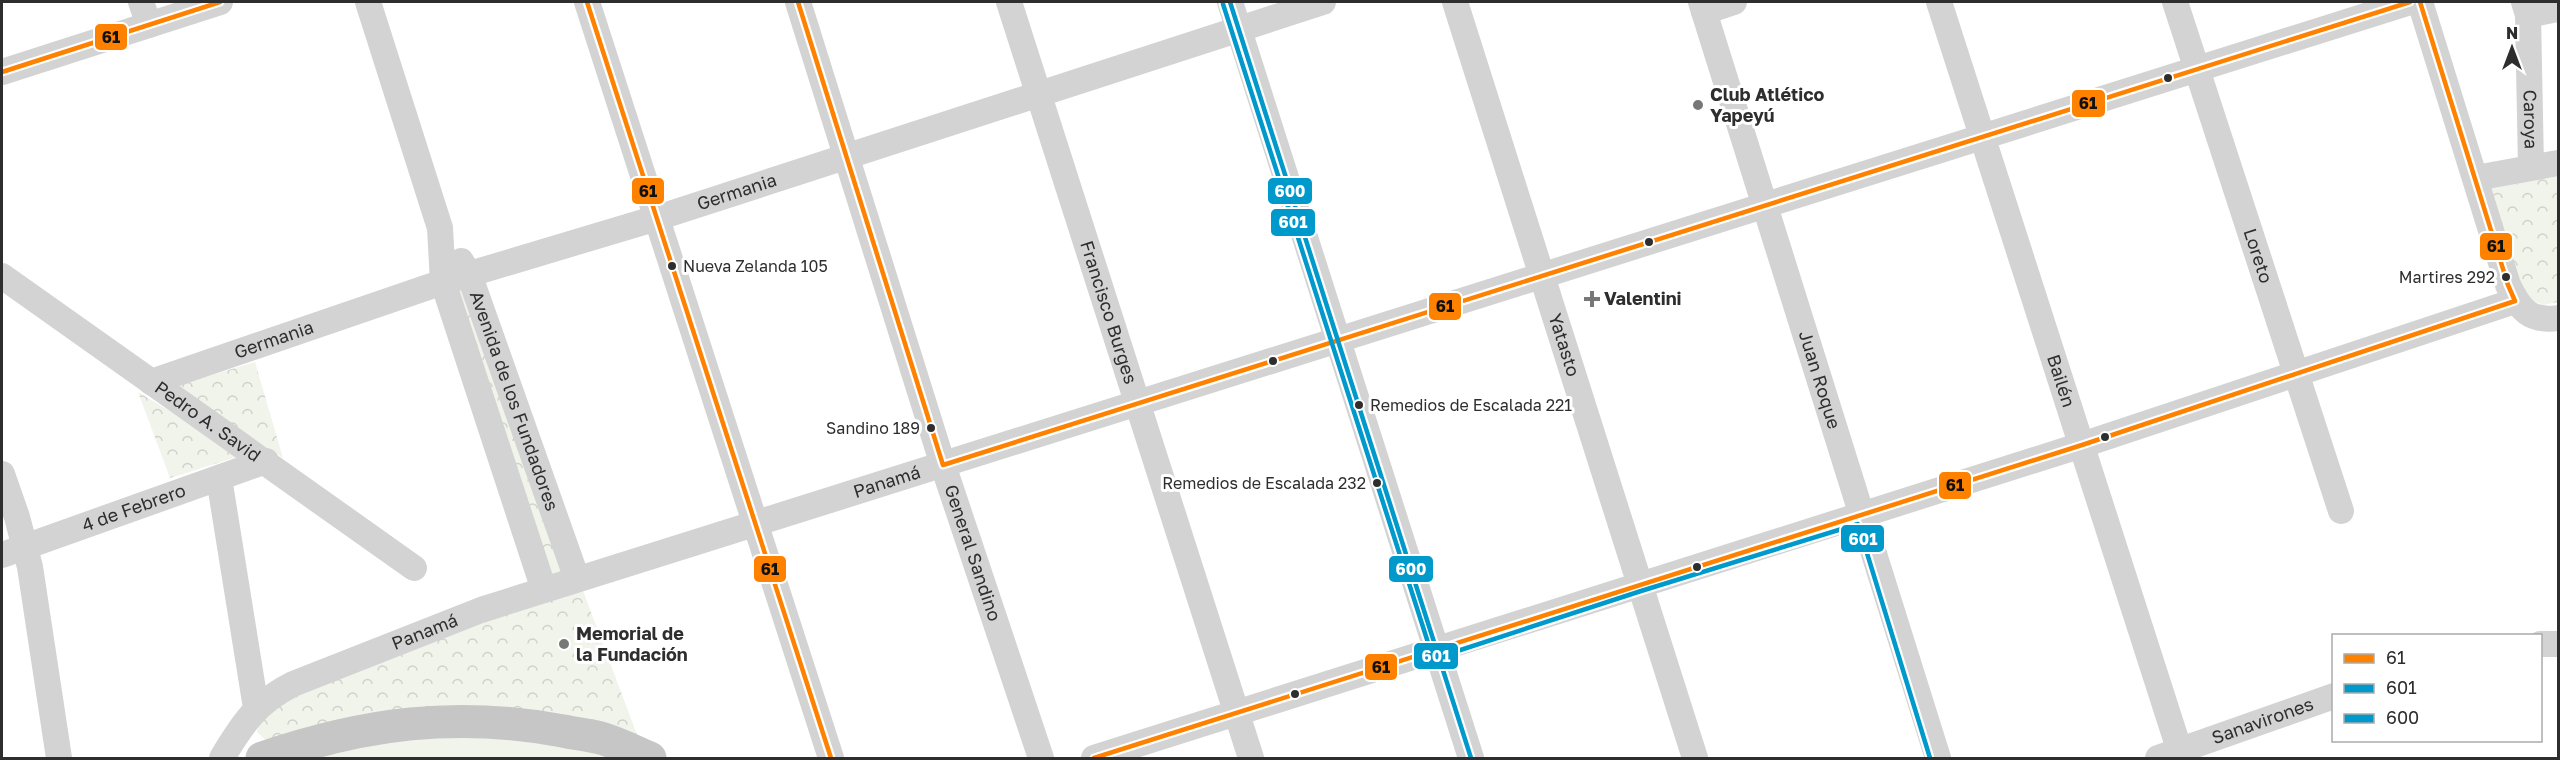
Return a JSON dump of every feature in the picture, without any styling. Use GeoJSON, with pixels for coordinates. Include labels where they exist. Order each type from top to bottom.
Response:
{"type":"FeatureCollection","features":[{"type":"Feature","properties":{"kind":"main road"},"geometry":{"type":"LineString","coordinates":[[262,759],[304,744],[353,732],[410,722],[464,720],[525,724],[605,739],[650,759]]}},
{"type":"Feature","properties":{"kind":"street"},"geometry":{"type":"LineString","coordinates":[[2,72],[145,13],[220,2]]}},
{"type":"Feature","properties":{"kind":"street","name":"Avenida de los Fundadores"},"geometry":{"type":"LineString","coordinates":[[368,2],[440,228],[443,282],[544,590]]}},
{"type":"Feature","properties":{"kind":"street"},"geometry":{"type":"LineString","coordinates":[[587,2],[831,759]]}},
{"type":"Feature","properties":{"kind":"street","name":"General Sandino"},"geometry":{"type":"LineString","coordinates":[[798,2],[944,465],[1041,759]]}},
{"type":"Feature","properties":{"kind":"street","name":"Francisco Burges"},"geometry":{"type":"LineString","coordinates":[[1008,2],[1251,759]]}},
{"type":"Feature","properties":{"kind":"street"},"geometry":{"type":"LineString","coordinates":[[1230,2],[1471,759]]}},
{"type":"Feature","properties":{"kind":"street","name":"Germania"},"geometry":{"type":"LineString","coordinates":[[151,382],[443,282],[657,218],[1323,2]]}},
{"type":"Feature","properties":{"kind":"street","name":"Yatasto"},"geometry":{"type":"LineString","coordinates":[[1455,2],[1695,759]]}},
{"type":"Feature","properties":{"kind":"street"},"geometry":{"type":"LineString","coordinates":[[1702,7],[1734,2]]}},
{"type":"Feature","properties":{"kind":"street","name":"Bailén"},"geometry":{"type":"LineString","coordinates":[[1939,2],[2082,446],[2173,756]]}},
{"type":"Feature","properties":{"kind":"street","name":"Loreto"},"geometry":{"type":"LineString","coordinates":[[2175,2],[2341,511]]}},
{"type":"Feature","properties":{"kind":"street","name":"Panamá"},"geometry":{"type":"LineString","coordinates":[[222,759],[244,722],[256,708],[274,694],[293,684],[481,609],[2410,2]]}},
{"type":"Feature","properties":{"kind":"street"},"geometry":{"type":"LineString","coordinates":[[2420,2],[2508,285],[2515,301],[2533,317],[2558,325]]}},
{"type":"Feature","properties":{"kind":"street","name":"Juan Roque"},"geometry":{"type":"LineString","coordinates":[[1702,7],[1938,759]]}},
{"type":"Feature","properties":{"kind":"street"},"geometry":{"type":"LineString","coordinates":[[2526,8],[2559,9]]}},
{"type":"Feature","properties":{"kind":"street","name":"Caroya"},"geometry":{"type":"LineString","coordinates":[[2526,8],[2531,167]]}},
{"type":"Feature","properties":{"kind":"street"},"geometry":{"type":"LineString","coordinates":[[2476,178],[2559,163]]}},
{"type":"Feature","properties":{"kind":"street","name":"Avenida de los Fundadores"},"geometry":{"type":"LineString","coordinates":[[440,228],[469,274],[577,579]]}},
{"type":"Feature","properties":{"kind":"street","name":"Pedro A. Savid"},"geometry":{"type":"LineString","coordinates":[[2,276],[414,568]]}},
{"type":"Feature","properties":{"kind":"street"},"geometry":{"type":"LineString","coordinates":[[1094,759],[1639,584],[2082,446],[2515,301]]}},
{"type":"Feature","properties":{"kind":"street","name":"4 de Febrero"},"geometry":{"type":"LineString","coordinates":[[13,551],[266,461]]}},
{"type":"Feature","properties":{"kind":"street"},"geometry":{"type":"LineString","coordinates":[[2,474],[13,551],[59,759]]}},
{"type":"Feature","properties":{"kind":"street"},"geometry":{"type":"LineString","coordinates":[[219,478],[256,708]]}},
{"type":"Feature","properties":{"kind":"street"},"geometry":{"type":"LineString","coordinates":[[2542,644],[2559,644]]}},
{"type":"Feature","properties":{"kind":"street","name":"Sanavirones"},"geometry":{"type":"LineString","coordinates":[[2173,756],[2332,697]]}},
{"type":"Feature","properties":{"kind":"green space"},"geometry":{"type":"Polygon","coordinates":[[[2558,176],[2558,302],[2543,305],[2531,300],[2517,287],[2488,189],[2558,176]]]}},
{"type":"Feature","properties":{"kind":"green space"},"geometry":{"type":"Polygon","coordinates":[[[461,283],[567,572],[551,577],[447,287],[461,283]]]}},
{"type":"Feature","properties":{"kind":"green space"},"geometry":{"type":"Polygon","coordinates":[[[255,362],[283,458],[175,386],[255,362]]]}},
{"type":"Feature","properties":{"kind":"green space"},"geometry":{"type":"Polygon","coordinates":[[[138,392],[243,455],[170,478],[138,392]]]}},
{"type":"Feature","properties":{"kind":"green space"},"geometry":{"type":"Polygon","coordinates":[[[582,588],[642,748],[568,724],[269,743],[257,732],[259,722],[266,712],[342,672],[582,588]]]}},
{"type":"Feature","properties":{"kind":"green space"},"geometry":{"type":"Polygon","coordinates":[[[410,722],[650,758],[262,758],[410,722]]]}},
{"type":"Feature","properties":{"kind":"transit line","name":"61"},"geometry":{"type":"LineString","coordinates":[[2,72],[220,2]]}},
{"type":"Feature","properties":{"kind":"transit line","name":"61"},"geometry":{"type":"LineString","coordinates":[[587,2],[831,758]]}},
{"type":"Feature","properties":{"kind":"transit line","name":"61"},"geometry":{"type":"LineString","coordinates":[[798,2],[943,465],[2410,2]]}},
{"type":"Feature","properties":{"kind":"transit line","name":"600"},"geometry":{"type":"LineString","coordinates":[[1230,2],[1471,758]]}},
{"type":"Feature","properties":{"kind":"transit line","name":"61"},"geometry":{"type":"LineString","coordinates":[[1094,758],[2082,445],[2515,301],[2508,285],[2420,2]]}},
{"type":"Feature","properties":{"kind":"transit line","name":"601"},"geometry":{"type":"LineString","coordinates":[[1223,4],[1432,655],[1439,657],[1858,524],[1930,758]]}},
{"type":"Feature","properties":{"kind":"place","name":"Club Atlético Yapeyú"},"geometry":{"type":"Point","coordinates":[1698,105]}},
{"type":"Feature","properties":{"kind":"place","name":"Nueva Zelanda 105"},"geometry":{"type":"Point","coordinates":[672,266]}},
{"type":"Feature","properties":{"kind":"place","name":"Martires 292"},"geometry":{"type":"Point","coordinates":[2506,277]}},
{"type":"Feature","properties":{"kind":"place","name":"Valentini"},"geometry":{"type":"Point","coordinates":[1592,299]}},
{"type":"Feature","properties":{"kind":"place","name":"Remedios de Escalada 221"},"geometry":{"type":"Point","coordinates":[1359,405]}},
{"type":"Feature","properties":{"kind":"place","name":"Sandino 189"},"geometry":{"type":"Point","coordinates":[931,428]}},
{"type":"Feature","properties":{"kind":"place","name":"Remedios de Escalada 232"},"geometry":{"type":"Point","coordinates":[1377,483]}},
{"type":"Feature","properties":{"kind":"place","name":"Memorial de la Fundación"},"geometry":{"type":"Point","coordinates":[564,644]}}]}
